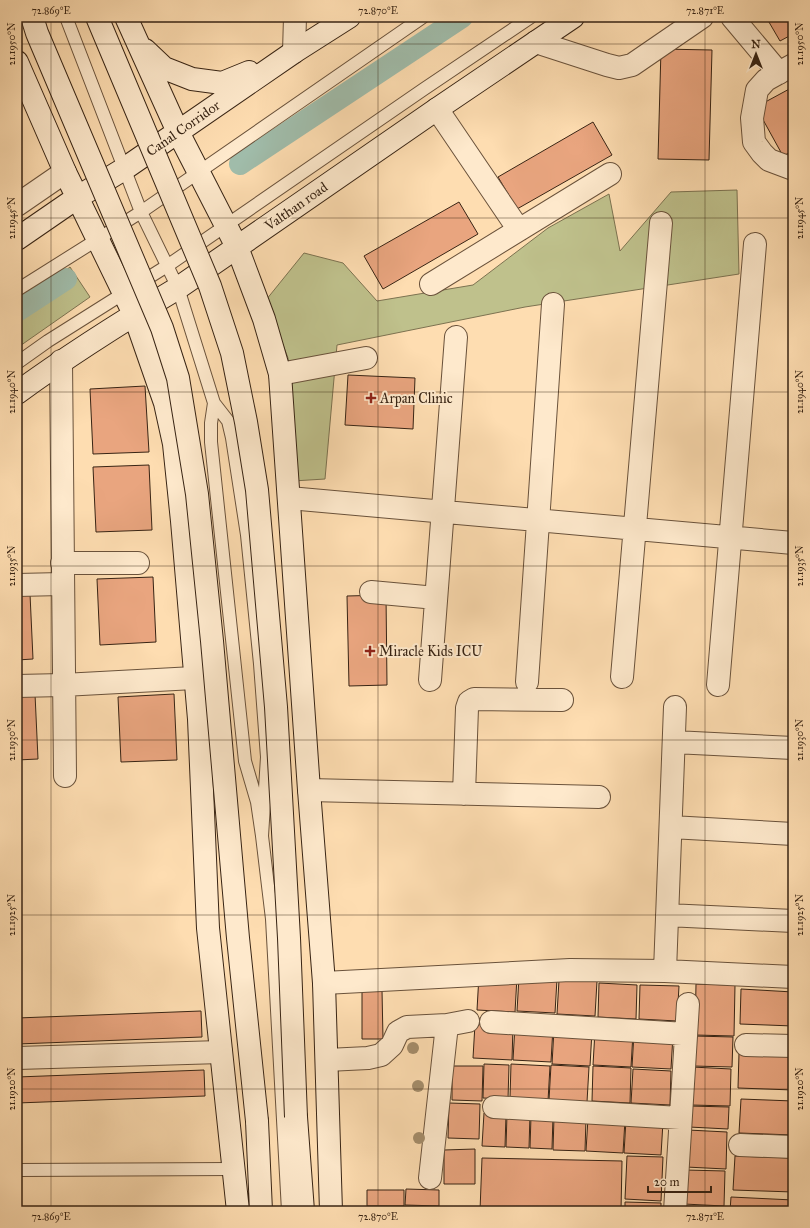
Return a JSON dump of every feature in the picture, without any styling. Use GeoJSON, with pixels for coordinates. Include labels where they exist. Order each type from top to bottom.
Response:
{"type":"FeatureCollection","features":[{"type":"Feature","properties":{"kind":"street"},"geometry":{"type":"LineString","coordinates":[[32,17],[40,40],[162,328],[178,378],[197,494],[211,626],[238,938],[256,1121],[261,1211]]}},
{"type":"Feature","properties":{"kind":"street"},"geometry":{"type":"LineString","coordinates":[[96,17],[210,286],[232,353],[246,422],[257,490],[276,707],[296,1117],[303,1211]]}},
{"type":"Feature","properties":{"kind":"street"},"geometry":{"type":"LineString","coordinates":[[126,17],[178,132],[237,247],[264,319],[280,374],[324,983],[331,1211]]}},
{"type":"Feature","properties":{"kind":"street"},"geometry":{"type":"LineString","coordinates":[[139,44],[164,68],[192,79],[222,83],[249,73],[294,52],[295,17]]}},
{"type":"Feature","properties":{"kind":"street","name":"Canal Corridor"},"geometry":{"type":"LineString","coordinates":[[17,239],[78,197],[124,169],[294,52],[349,17]]}},
{"type":"Feature","properties":{"kind":"street","name":"Valthan road"},"geometry":{"type":"LineString","coordinates":[[17,393],[61,361],[134,314],[178,288],[573,17]]}},
{"type":"Feature","properties":{"kind":"street"},"geometry":{"type":"LineString","coordinates":[[536,42],[619,68],[632,65],[702,17]]}},
{"type":"Feature","properties":{"kind":"street"},"geometry":{"type":"LineString","coordinates":[[732,17],[786,69],[766,80],[757,90],[752,118],[754,142],[762,153],[769,160],[793,169]]}},
{"type":"Feature","properties":{"kind":"street"},"geometry":{"type":"LineString","coordinates":[[17,62],[65,172],[134,314],[165,403],[174,444],[182,521],[194,678],[199,719],[208,928],[238,1211]]}},
{"type":"Feature","properties":{"kind":"street"},"geometry":{"type":"LineString","coordinates":[[437,109],[519,230]]}},
{"type":"Feature","properties":{"kind":"street"},"geometry":{"type":"LineString","coordinates":[[17,205],[65,172]]}},
{"type":"Feature","properties":{"kind":"street"},"geometry":{"type":"LineString","coordinates":[[431,284],[610,174]]}},
{"type":"Feature","properties":{"kind":"street"},"geometry":{"type":"LineString","coordinates":[[622,677],[661,223]]}},
{"type":"Feature","properties":{"kind":"street"},"geometry":{"type":"LineString","coordinates":[[718,685],[755,244]]}},
{"type":"Feature","properties":{"kind":"street"},"geometry":{"type":"LineString","coordinates":[[527,682],[553,304]]}},
{"type":"Feature","properties":{"kind":"street"},"geometry":{"type":"LineString","coordinates":[[430,680],[456,337]]}},
{"type":"Feature","properties":{"kind":"street"},"geometry":{"type":"LineString","coordinates":[[280,374],[366,358]]}},
{"type":"Feature","properties":{"kind":"street"},"geometry":{"type":"LineString","coordinates":[[61,361],[65,776]]}},
{"type":"Feature","properties":{"kind":"street"},"geometry":{"type":"LineString","coordinates":[[288,498],[793,543]]}},
{"type":"Feature","properties":{"kind":"street"},"geometry":{"type":"LineString","coordinates":[[17,585],[62,573],[138,563]]}},
{"type":"Feature","properties":{"kind":"street"},"geometry":{"type":"LineString","coordinates":[[372,592],[436,598]]}},
{"type":"Feature","properties":{"kind":"street"},"geometry":{"type":"LineString","coordinates":[[17,686],[194,678]]}},
{"type":"Feature","properties":{"kind":"street"},"geometry":{"type":"LineString","coordinates":[[464,794],[466,708],[469,702],[474,699],[562,700]]}},
{"type":"Feature","properties":{"kind":"street"},"geometry":{"type":"LineString","coordinates":[[665,971],[675,707]]}},
{"type":"Feature","properties":{"kind":"street"},"geometry":{"type":"LineString","coordinates":[[674,742],[793,748]]}},
{"type":"Feature","properties":{"kind":"street"},"geometry":{"type":"LineString","coordinates":[[309,790],[599,797]]}},
{"type":"Feature","properties":{"kind":"street"},"geometry":{"type":"LineString","coordinates":[[671,827],[793,834]]}},
{"type":"Feature","properties":{"kind":"street"},"geometry":{"type":"LineString","coordinates":[[667,915],[793,921]]}},
{"type":"Feature","properties":{"kind":"street"},"geometry":{"type":"LineString","coordinates":[[324,983],[562,970],[665,971],[793,977]]}},
{"type":"Feature","properties":{"kind":"street"},"geometry":{"type":"LineString","coordinates":[[675,1211],[688,1004]]}},
{"type":"Feature","properties":{"kind":"street"},"geometry":{"type":"LineString","coordinates":[[327,1060],[368,1058],[381,1055],[392,1045],[398,1032],[407,1027],[447,1025],[468,1022]]}},
{"type":"Feature","properties":{"kind":"street"},"geometry":{"type":"LineString","coordinates":[[491,1022],[686,1034]]}},
{"type":"Feature","properties":{"kind":"street"},"geometry":{"type":"LineString","coordinates":[[430,1178],[447,1025]]}},
{"type":"Feature","properties":{"kind":"street"},"geometry":{"type":"LineString","coordinates":[[746,1046],[793,1046]]}},
{"type":"Feature","properties":{"kind":"street"},"geometry":{"type":"LineString","coordinates":[[17,1058],[221,1052]]}},
{"type":"Feature","properties":{"kind":"street"},"geometry":{"type":"LineString","coordinates":[[494,1108],[680,1118]]}},
{"type":"Feature","properties":{"kind":"street"},"geometry":{"type":"LineString","coordinates":[[740,1146],[793,1147]]}},
{"type":"Feature","properties":{"kind":"lane"},"geometry":{"type":"LineString","coordinates":[[66,17],[140,212],[178,288],[214,402],[228,421],[247,535],[260,664],[267,757],[262,836]]}},
{"type":"Feature","properties":{"kind":"lane"},"geometry":{"type":"LineString","coordinates":[[17,290],[140,212],[423,17]]}},
{"type":"Feature","properties":{"kind":"lane"},"geometry":{"type":"LineString","coordinates":[[17,363],[48,341],[167,266],[531,17]]}},
{"type":"Feature","properties":{"kind":"lane"},"geometry":{"type":"LineString","coordinates":[[214,402],[211,423],[211,442],[245,761],[256,802],[262,836],[272,919],[288,1211]]}},
{"type":"Feature","properties":{"kind":"lane"},"geometry":{"type":"LineString","coordinates":[[17,1170],[233,1170]]}},
{"type":"Feature","properties":{"kind":"green space"},"geometry":{"type":"Polygon","coordinates":[[[737,190],[739,274],[525,307],[337,345],[325,479],[293,481],[288,358],[266,300],[304,253],[343,263],[377,301],[473,285],[548,228],[609,194],[620,251],[671,192],[737,190]]]}},
{"type":"Feature","properties":{"kind":"green space"},"geometry":{"type":"Polygon","coordinates":[[[70,267],[90,297],[17,348],[17,309],[70,267]]]}},
{"type":"Feature","properties":{"kind":"building"},"geometry":{"type":"Polygon","coordinates":[[[766,17],[793,17],[793,34],[780,41],[766,17]]]}},
{"type":"Feature","properties":{"kind":"building"},"geometry":{"type":"Polygon","coordinates":[[[661,49],[712,50],[709,160],[658,159],[661,49]]]}},
{"type":"Feature","properties":{"kind":"building"},"geometry":{"type":"Polygon","coordinates":[[[793,87],[793,151],[783,156],[756,107],[793,87]]]}},
{"type":"Feature","properties":{"kind":"building"},"geometry":{"type":"Polygon","coordinates":[[[593,122],[612,155],[517,209],[498,177],[593,122]]]}},
{"type":"Feature","properties":{"kind":"building"},"geometry":{"type":"Polygon","coordinates":[[[459,202],[478,234],[383,289],[364,256],[459,202]]]}},
{"type":"Feature","properties":{"kind":"building"},"geometry":{"type":"Polygon","coordinates":[[[348,375],[415,378],[413,429],[345,425],[348,375]]]}},
{"type":"Feature","properties":{"kind":"building"},"geometry":{"type":"Polygon","coordinates":[[[145,386],[149,452],[93,454],[90,389],[145,386]]]}},
{"type":"Feature","properties":{"kind":"building"},"geometry":{"type":"Polygon","coordinates":[[[149,465],[152,530],[96,532],[93,467],[149,465]]]}},
{"type":"Feature","properties":{"kind":"building"},"geometry":{"type":"Polygon","coordinates":[[[153,577],[156,642],[100,645],[97,579],[153,577]]]}},
{"type":"Feature","properties":{"kind":"building"},"geometry":{"type":"Polygon","coordinates":[[[17,594],[30,594],[33,659],[17,660],[17,594]]]}},
{"type":"Feature","properties":{"kind":"building"},"geometry":{"type":"Polygon","coordinates":[[[386,595],[387,685],[349,686],[347,596],[386,595]]]}},
{"type":"Feature","properties":{"kind":"building"},"geometry":{"type":"Polygon","coordinates":[[[17,694],[35,694],[38,759],[17,760],[17,694]]]}},
{"type":"Feature","properties":{"kind":"building"},"geometry":{"type":"Polygon","coordinates":[[[174,694],[177,760],[121,762],[118,697],[174,694]]]}},
{"type":"Feature","properties":{"kind":"building"},"geometry":{"type":"Polygon","coordinates":[[[479,975],[517,977],[515,1012],[477,1010],[479,975]]]}},
{"type":"Feature","properties":{"kind":"building"},"geometry":{"type":"Polygon","coordinates":[[[519,977],[557,979],[555,1013],[517,1011],[519,977]]]}},
{"type":"Feature","properties":{"kind":"building"},"geometry":{"type":"Polygon","coordinates":[[[559,980],[597,981],[595,1016],[557,1014],[559,980]]]}},
{"type":"Feature","properties":{"kind":"building"},"geometry":{"type":"Polygon","coordinates":[[[599,983],[637,985],[636,1019],[598,1017],[599,983]]]}},
{"type":"Feature","properties":{"kind":"building"},"geometry":{"type":"Polygon","coordinates":[[[696,984],[735,985],[734,1036],[695,1035],[696,984]]]}},
{"type":"Feature","properties":{"kind":"building"},"geometry":{"type":"Polygon","coordinates":[[[640,985],[679,986],[677,1021],[639,1019],[640,985]]]}},
{"type":"Feature","properties":{"kind":"building"},"geometry":{"type":"Polygon","coordinates":[[[741,989],[793,992],[793,1026],[740,1024],[741,989]]]}},
{"type":"Feature","properties":{"kind":"building"},"geometry":{"type":"Polygon","coordinates":[[[362,990],[382,990],[383,1039],[362,1039],[362,990]]]}},
{"type":"Feature","properties":{"kind":"building"},"geometry":{"type":"Polygon","coordinates":[[[201,1011],[202,1037],[17,1044],[17,1018],[201,1011]]]}},
{"type":"Feature","properties":{"kind":"building"},"geometry":{"type":"Polygon","coordinates":[[[475,1024],[513,1026],[512,1060],[473,1058],[475,1024]]]}},
{"type":"Feature","properties":{"kind":"building"},"geometry":{"type":"Polygon","coordinates":[[[515,1025],[553,1027],[551,1062],[513,1060],[515,1025]]]}},
{"type":"Feature","properties":{"kind":"building"},"geometry":{"type":"Polygon","coordinates":[[[554,1029],[592,1031],[590,1066],[552,1064],[554,1029]]]}},
{"type":"Feature","properties":{"kind":"building"},"geometry":{"type":"Polygon","coordinates":[[[595,1031],[633,1033],[631,1067],[593,1065],[595,1031]]]}},
{"type":"Feature","properties":{"kind":"building"},"geometry":{"type":"Polygon","coordinates":[[[634,1033],[673,1035],[671,1069],[632,1067],[634,1033]]]}},
{"type":"Feature","properties":{"kind":"building"},"geometry":{"type":"Polygon","coordinates":[[[694,1036],[733,1037],[732,1067],[693,1066],[694,1036]]]}},
{"type":"Feature","properties":{"kind":"building"},"geometry":{"type":"Polygon","coordinates":[[[739,1053],[793,1056],[793,1090],[738,1088],[739,1053]]]}},
{"type":"Feature","properties":{"kind":"building"},"geometry":{"type":"Polygon","coordinates":[[[484,1064],[509,1065],[508,1099],[483,1098],[484,1064]]]}},
{"type":"Feature","properties":{"kind":"building"},"geometry":{"type":"Polygon","coordinates":[[[511,1064],[550,1066],[548,1101],[510,1098],[511,1064]]]}},
{"type":"Feature","properties":{"kind":"building"},"geometry":{"type":"Polygon","coordinates":[[[551,1065],[589,1067],[587,1102],[549,1100],[551,1065]]]}},
{"type":"Feature","properties":{"kind":"building"},"geometry":{"type":"Polygon","coordinates":[[[452,1066],[483,1066],[482,1101],[452,1100],[452,1066]]]}},
{"type":"Feature","properties":{"kind":"building"},"geometry":{"type":"Polygon","coordinates":[[[593,1066],[631,1068],[630,1103],[592,1101],[593,1066]]]}},
{"type":"Feature","properties":{"kind":"building"},"geometry":{"type":"Polygon","coordinates":[[[692,1067],[731,1069],[730,1106],[691,1105],[692,1067]]]}},
{"type":"Feature","properties":{"kind":"building"},"geometry":{"type":"Polygon","coordinates":[[[633,1069],[671,1071],[670,1105],[631,1103],[633,1069]]]}},
{"type":"Feature","properties":{"kind":"building"},"geometry":{"type":"Polygon","coordinates":[[[204,1070],[205,1096],[17,1103],[17,1077],[204,1070]]]}},
{"type":"Feature","properties":{"kind":"building"},"geometry":{"type":"Polygon","coordinates":[[[741,1099],[793,1101],[793,1135],[739,1133],[741,1099]]]}},
{"type":"Feature","properties":{"kind":"building"},"geometry":{"type":"Polygon","coordinates":[[[449,1103],[480,1104],[479,1139],[448,1138],[449,1103]]]}},
{"type":"Feature","properties":{"kind":"building"},"geometry":{"type":"Polygon","coordinates":[[[689,1106],[729,1107],[728,1129],[689,1127],[689,1106]]]}},
{"type":"Feature","properties":{"kind":"building"},"geometry":{"type":"Polygon","coordinates":[[[484,1113],[506,1114],[505,1147],[482,1146],[484,1113]]]}},
{"type":"Feature","properties":{"kind":"building"},"geometry":{"type":"Polygon","coordinates":[[[507,1114],[530,1114],[529,1148],[506,1147],[507,1114]]]}},
{"type":"Feature","properties":{"kind":"building"},"geometry":{"type":"Polygon","coordinates":[[[531,1116],[553,1116],[552,1149],[530,1148],[531,1116]]]}},
{"type":"Feature","properties":{"kind":"building"},"geometry":{"type":"Polygon","coordinates":[[[554,1117],[586,1118],[585,1151],[553,1150],[554,1117]]]}},
{"type":"Feature","properties":{"kind":"building"},"geometry":{"type":"Polygon","coordinates":[[[588,1118],[625,1120],[623,1153],[586,1151],[588,1118]]]}},
{"type":"Feature","properties":{"kind":"building"},"geometry":{"type":"Polygon","coordinates":[[[626,1120],[663,1122],[661,1155],[624,1153],[626,1120]]]}},
{"type":"Feature","properties":{"kind":"building"},"geometry":{"type":"Polygon","coordinates":[[[688,1130],[727,1132],[726,1169],[686,1167],[688,1130]]]}},
{"type":"Feature","properties":{"kind":"building"},"geometry":{"type":"Polygon","coordinates":[[[475,1149],[475,1184],[444,1184],[444,1150],[475,1149]]]}},
{"type":"Feature","properties":{"kind":"building"},"geometry":{"type":"Polygon","coordinates":[[[627,1156],[663,1157],[661,1201],[625,1199],[627,1156]]]}},
{"type":"Feature","properties":{"kind":"building"},"geometry":{"type":"Polygon","coordinates":[[[735,1156],[793,1158],[793,1192],[733,1190],[735,1156]]]}},
{"type":"Feature","properties":{"kind":"building"},"geometry":{"type":"Polygon","coordinates":[[[482,1158],[622,1161],[621,1211],[480,1211],[482,1158]]]}},
{"type":"Feature","properties":{"kind":"building"},"geometry":{"type":"Polygon","coordinates":[[[685,1170],[725,1171],[724,1206],[684,1204],[685,1170]]]}},
{"type":"Feature","properties":{"kind":"building"},"geometry":{"type":"Polygon","coordinates":[[[406,1189],[439,1190],[439,1206],[405,1205],[406,1189]]]}},
{"type":"Feature","properties":{"kind":"building"},"geometry":{"type":"Polygon","coordinates":[[[367,1190],[404,1190],[404,1206],[367,1206],[367,1190]]]}},
{"type":"Feature","properties":{"kind":"building"},"geometry":{"type":"Polygon","coordinates":[[[731,1197],[793,1200],[793,1211],[730,1211],[731,1197]]]}},
{"type":"Feature","properties":{"kind":"building"},"geometry":{"type":"Polygon","coordinates":[[[625,1202],[661,1203],[661,1211],[625,1211],[625,1202]]]}},
{"type":"Feature","properties":{"kind":"building"},"geometry":{"type":"Polygon","coordinates":[[[685,1206],[724,1207],[724,1211],[685,1211],[685,1206]]]}},
{"type":"Feature","properties":{"kind":"building"},"geometry":{"type":"Polygon","coordinates":[[[367,1207],[436,1207],[436,1211],[367,1211],[367,1207]]]}},
{"type":"Feature","properties":{"kind":"waterway"},"geometry":{"type":"LineString","coordinates":[[240,164],[462,17]]}},
{"type":"Feature","properties":{"kind":"waterway"},"geometry":{"type":"LineString","coordinates":[[17,311],[66,279]]}},
{"type":"Feature","properties":{"kind":"place","name":"Arpan Clinic"},"geometry":{"type":"Point","coordinates":[371,398]}},
{"type":"Feature","properties":{"kind":"place","name":"Miracle Kids ICU"},"geometry":{"type":"Point","coordinates":[370,651]}}]}
